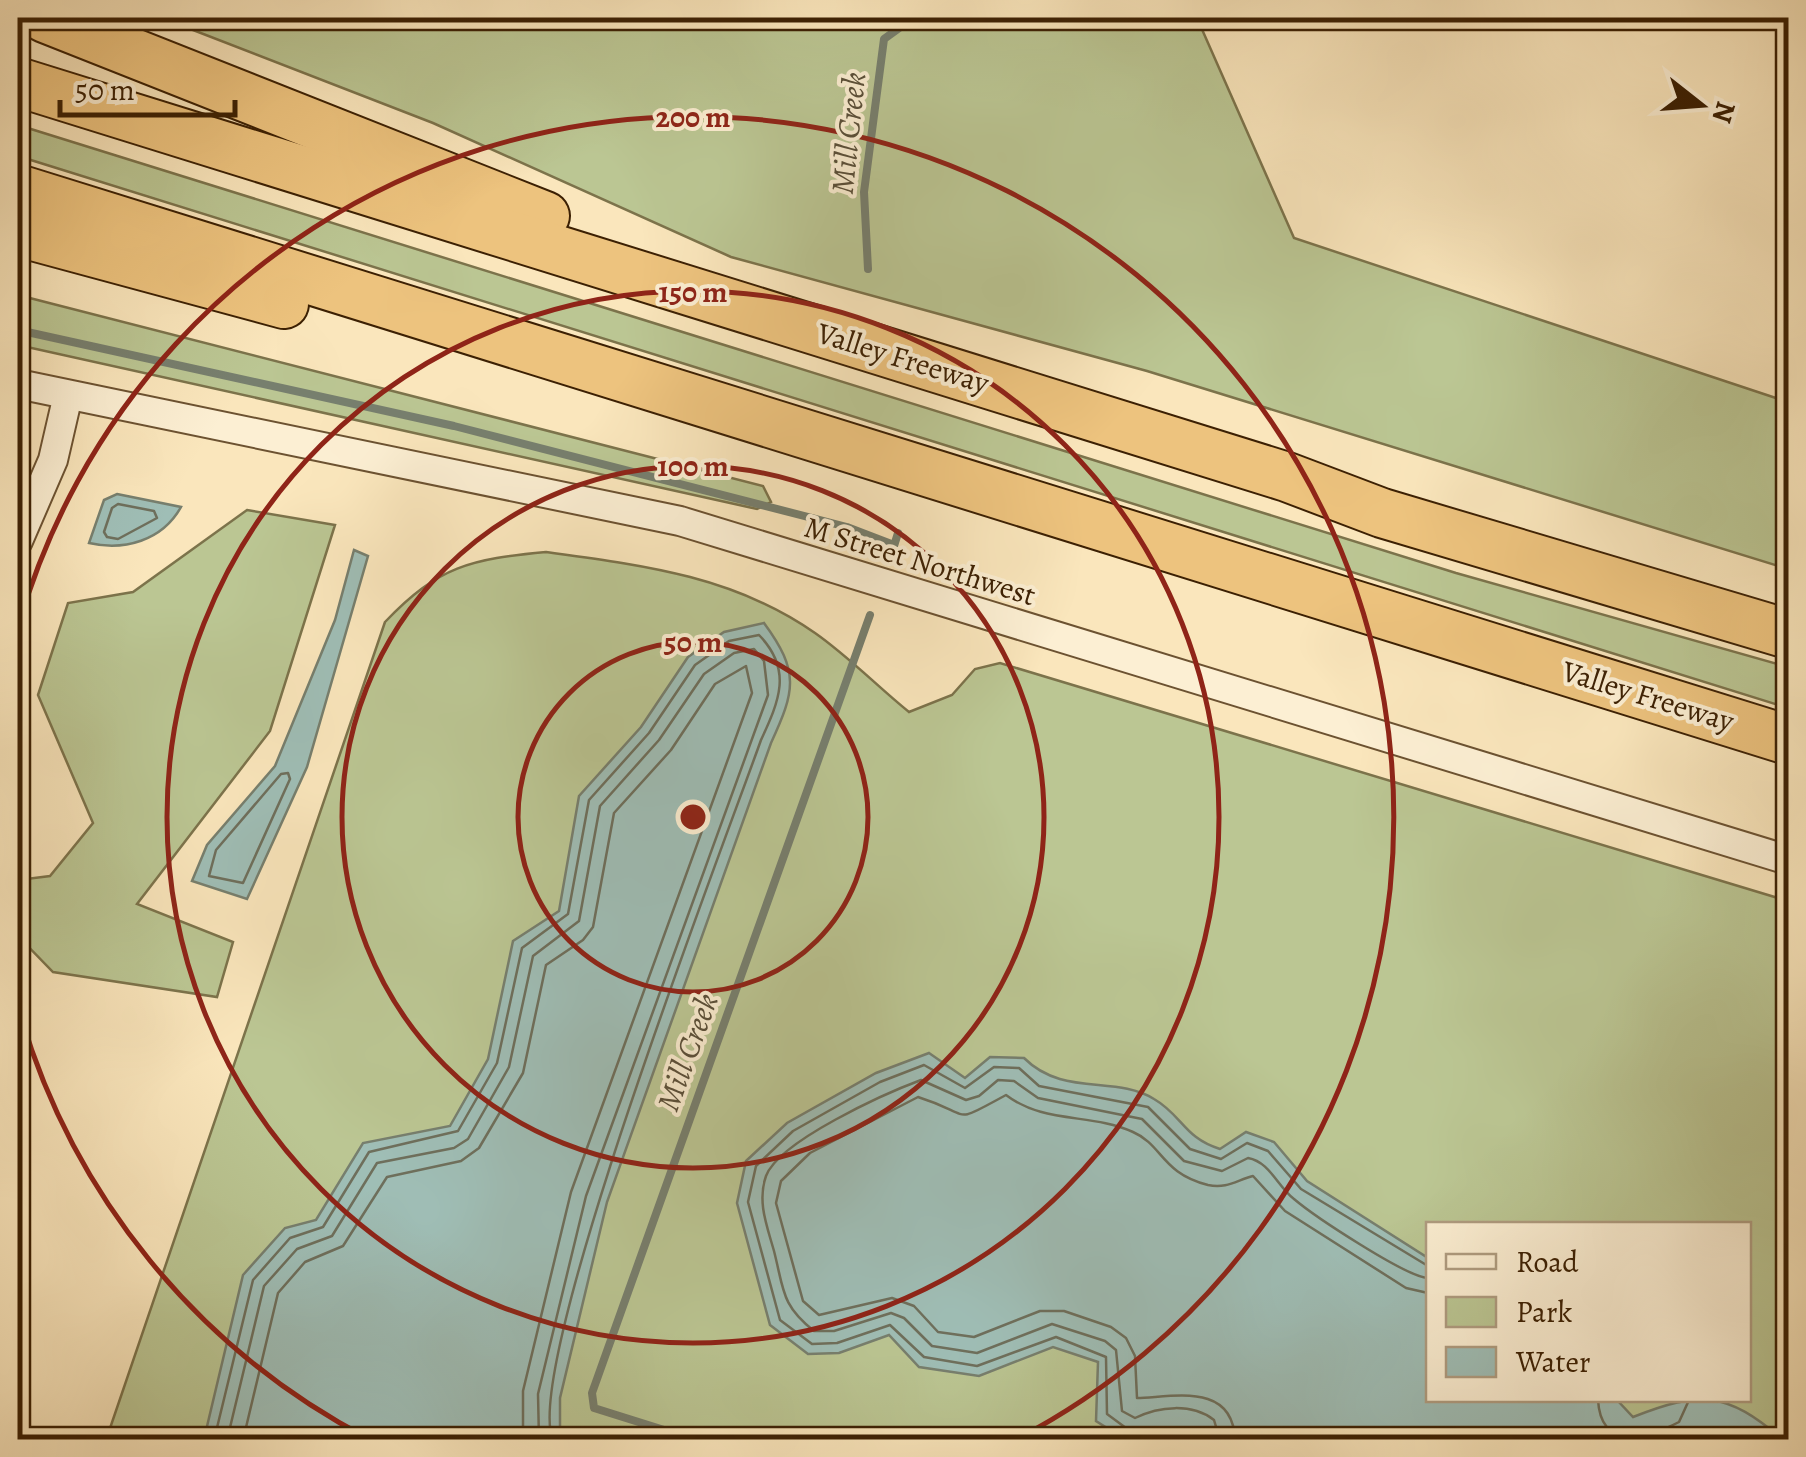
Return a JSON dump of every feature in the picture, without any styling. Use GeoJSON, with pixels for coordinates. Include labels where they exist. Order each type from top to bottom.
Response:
{"type":"FeatureCollection","features":[{"type":"Feature","properties":{"kind":"highway"},"geometry":{"type":"LineString","coordinates":[[45,18],[546,216],[626,272]]}},
{"type":"Feature","properties":{"kind":"highway","name":"Valley Freeway"},"geometry":{"type":"LineString","coordinates":[[18,82],[1287,477],[1382,512],[1788,634]]}},
{"type":"Feature","properties":{"kind":"highway","name":"Valley Freeway"},"geometry":{"type":"LineString","coordinates":[[18,189],[1788,740]]}},
{"type":"Feature","properties":{"kind":"highway"},"geometry":{"type":"LineString","coordinates":[[18,232],[1077,520]]}},
{"type":"Feature","properties":{"kind":"street","name":"M Street Northwest"},"geometry":{"type":"LineString","coordinates":[[18,384],[680,521],[1788,860]]}},
{"type":"Feature","properties":{"kind":"street"},"geometry":{"type":"LineString","coordinates":[[18,541],[53,460],[68,395]]}},
{"type":"Feature","properties":{"kind":"green space"},"geometry":{"type":"Polygon","coordinates":[[[162,18],[1197,18],[1294,238],[1788,402],[1788,569],[1147,371],[731,257],[433,123],[162,18]]]}},
{"type":"Feature","properties":{"kind":"green space"},"geometry":{"type":"Polygon","coordinates":[[[18,125],[1456,573],[1788,667],[1788,708],[18,156],[18,125]]]}},
{"type":"Feature","properties":{"kind":"green space"},"geometry":{"type":"Polygon","coordinates":[[[18,295],[763,486],[771,502],[757,509],[18,345],[18,295]]]}},
{"type":"Feature","properties":{"kind":"green space"},"geometry":{"type":"Polygon","coordinates":[[[247,510],[335,525],[270,731],[137,904],[233,942],[217,997],[53,972],[18,936],[18,880],[50,876],[93,823],[38,695],[68,603],[133,592],[247,510]]]}},
{"type":"Feature","properties":{"kind":"green space"},"geometry":{"type":"Polygon","coordinates":[[[546,552],[652,568],[720,586],[752,598],[815,633],[909,712],[952,695],[975,669],[1000,663],[1788,901],[1788,1439],[106,1440],[385,622],[439,577],[497,558],[546,552]]]}},
{"type":"Feature","properties":{"kind":"water"},"geometry":{"type":"Polygon","coordinates":[[[117,494],[181,507],[164,528],[141,541],[115,546],[89,543],[104,500],[117,494]]]}},
{"type":"Feature","properties":{"kind":"water"},"geometry":{"type":"Polygon","coordinates":[[[354,550],[368,556],[307,767],[247,899],[192,881],[207,845],[275,766],[335,620],[354,550]]]}},
{"type":"Feature","properties":{"kind":"water"},"geometry":{"type":"Polygon","coordinates":[[[764,623],[784,655],[789,695],[607,1202],[560,1398],[560,1432],[569,1439],[204,1439],[243,1275],[285,1228],[316,1220],[363,1143],[450,1126],[488,1059],[513,941],[559,911],[579,796],[641,727],[688,657],[724,632],[764,623]]]}},
{"type":"Feature","properties":{"kind":"water"},"geometry":{"type":"Polygon","coordinates":[[[929,1053],[965,1078],[990,1057],[1024,1058],[1055,1077],[1139,1092],[1163,1105],[1198,1139],[1220,1149],[1246,1132],[1274,1142],[1307,1181],[1426,1257],[1426,1402],[1619,1402],[1633,1417],[1677,1402],[1720,1402],[1745,1412],[1782,1439],[1208,1440],[1185,1430],[1123,1438],[1096,1421],[1098,1362],[1053,1347],[979,1376],[919,1367],[889,1335],[839,1353],[808,1354],[770,1325],[737,1203],[746,1161],[787,1123],[876,1073],[929,1053]]]}},
{"type":"Feature","properties":{"kind":"waterway","name":"Mill Creek"},"geometry":{"type":"LineString","coordinates":[[868,269],[864,192],[884,39],[913,18]]}},
{"type":"Feature","properties":{"kind":"waterway"},"geometry":{"type":"LineString","coordinates":[[18,330],[454,426],[847,527],[894,545]]}},
{"type":"Feature","properties":{"kind":"waterway","name":"Mill Creek"},"geometry":{"type":"LineString","coordinates":[[889,562],[898,533]]}},
{"type":"Feature","properties":{"kind":"waterway","name":"Mill Creek"},"geometry":{"type":"LineString","coordinates":[[696,1440],[594,1408],[592,1393],[870,615]]}}]}
